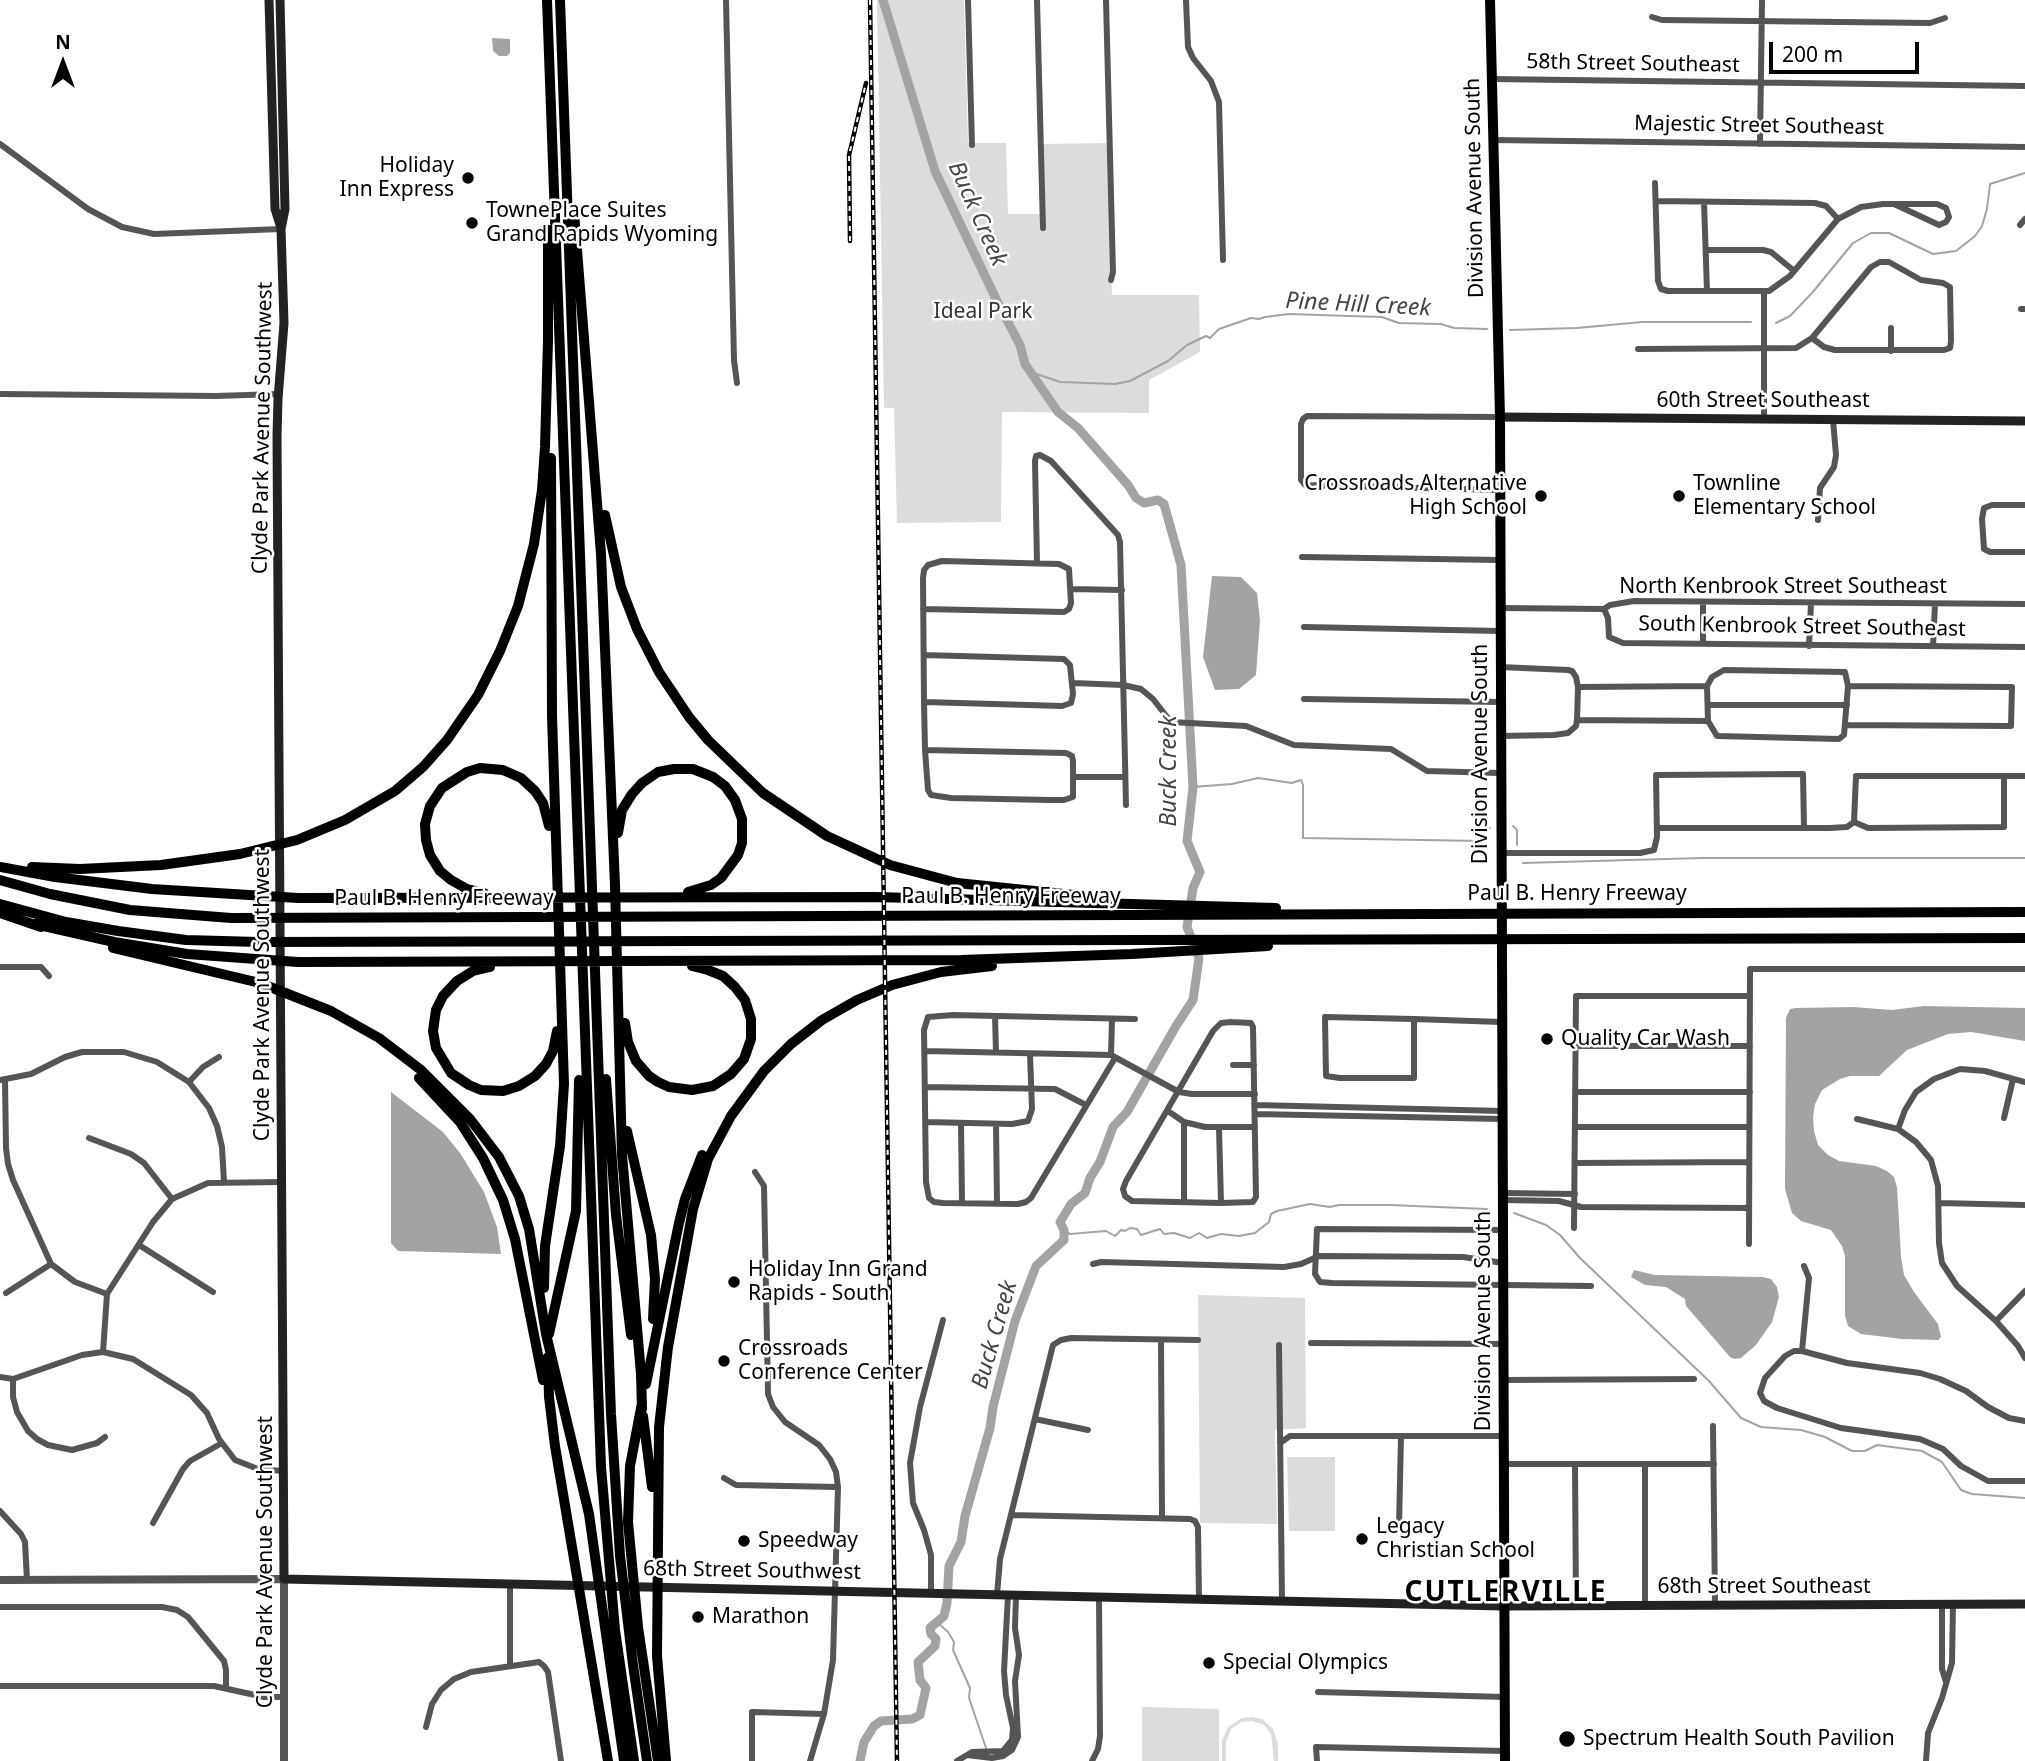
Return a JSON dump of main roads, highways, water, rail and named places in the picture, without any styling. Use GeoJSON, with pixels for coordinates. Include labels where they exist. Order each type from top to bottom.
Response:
{"type":"FeatureCollection","features":[{"type":"Feature","properties":{"kind":"highway"},"geometry":{"type":"LineString","coordinates":[[547,0],[603,1498],[615,1630],[634,1761]]}},
{"type":"Feature","properties":{"kind":"highway"},"geometry":{"type":"LineString","coordinates":[[560,0],[615,1494],[628,1629],[648,1761]]}},
{"type":"Feature","properties":{"kind":"highway"},"geometry":{"type":"LineString","coordinates":[[547,14],[544,91],[555,884],[563,1058],[563,1110],[545,1245],[544,1279],[555,1446]]}},
{"type":"Feature","properties":{"kind":"highway"},"geometry":{"type":"LineString","coordinates":[[562,80],[569,136],[602,567],[618,972],[622,1155],[641,1374],[641,1410]]}},
{"type":"Feature","properties":{"kind":"highway"},"geometry":{"type":"LineString","coordinates":[[0,865],[56,869],[135,867],[191,862],[259,851],[297,840],[364,811],[411,779],[447,740],[478,695],[518,606],[539,519],[545,447],[548,340]]}},
{"type":"Feature","properties":{"kind":"highway"},"geometry":{"type":"LineString","coordinates":[[591,419],[614,564],[637,629],[672,692],[708,740],[763,793],[812,827],[890,865],[932,877],[990,888],[1152,907]]}},
{"type":"Feature","properties":{"kind":"highway"},"geometry":{"type":"LineString","coordinates":[[543,896],[475,891],[458,885],[440,871],[430,855],[425,831],[430,806],[442,788],[462,774],[488,768],[513,774],[529,785],[547,813],[555,884]]}},
{"type":"Feature","properties":{"kind":"highway"},"geometry":{"type":"LineString","coordinates":[[615,885],[622,810],[642,782],[658,772],[681,768],[700,771],[719,781],[735,800],[742,819],[742,843],[730,868],[721,878],[697,890],[631,896]]}},
{"type":"Feature","properties":{"kind":"highway"},"geometry":{"type":"LineString","coordinates":[[0,865],[55,877],[152,889],[259,897],[891,897],[1152,907],[1172,905],[1269,912]]}},
{"type":"Feature","properties":{"kind":"highway","name":"Paul B. Henry Freeway"},"geometry":{"type":"LineString","coordinates":[[0,880],[50,894],[130,910],[259,919],[891,916],[1152,907],[1269,912],[1401,911],[1422,914],[2025,912]]}},
{"type":"Feature","properties":{"kind":"highway","name":"Paul B. Henry Freeway"},"geometry":{"type":"LineString","coordinates":[[0,904],[66,922],[118,932],[186,940],[1269,942]]}},
{"type":"Feature","properties":{"kind":"highway"},"geometry":{"type":"LineString","coordinates":[[0,914],[104,946],[260,983],[331,1011],[397,1050],[442,1089],[483,1135],[504,1165],[519,1196],[529,1228],[550,1361],[589,1514],[624,1761]]}},
{"type":"Feature","properties":{"kind":"highway"},"geometry":{"type":"LineString","coordinates":[[35,925],[150,948],[260,961],[298,962],[983,960],[1152,953],[1269,942],[2025,938]]}},
{"type":"Feature","properties":{"kind":"highway"},"geometry":{"type":"LineString","coordinates":[[593,932],[603,1026],[616,1215],[657,1542]]}},
{"type":"Feature","properties":{"kind":"highway"},"geometry":{"type":"LineString","coordinates":[[658,1761],[638,1627],[628,1522],[631,1466],[679,1223],[693,1177],[712,1137],[731,1105],[750,1081],[780,1054],[822,1020],[877,990],[961,969],[1132,954]]}},
{"type":"Feature","properties":{"kind":"highway"},"geometry":{"type":"LineString","coordinates":[[618,972],[628,1042],[636,1061],[649,1076],[669,1087],[692,1090],[713,1086],[731,1074],[744,1059],[751,1039],[751,1018],[745,1000],[735,986],[723,976],[703,968],[633,962]]}},
{"type":"Feature","properties":{"kind":"highway"},"geometry":{"type":"LineString","coordinates":[[545,963],[483,968],[464,975],[447,991],[436,1010],[434,1039],[439,1055],[457,1078],[481,1090],[503,1091],[526,1083],[541,1070],[551,1057],[555,1044],[559,975]]}},
{"type":"Feature","properties":{"kind":"highway"},"geometry":{"type":"LineString","coordinates":[[550,1361],[553,1313],[574,1226],[578,1187],[582,973]]}},
{"type":"Feature","properties":{"kind":"highway"},"geometry":{"type":"LineString","coordinates":[[364,1030],[449,1108],[494,1179],[516,1239],[583,1585],[608,1761]]}},
{"type":"Feature","properties":{"kind":"highway"},"geometry":{"type":"LineString","coordinates":[[666,1761],[658,1669],[657,1457],[661,1401],[697,1193],[708,1160],[718,1136],[744,1096],[780,1054]]}},
{"type":"Feature","properties":{"kind":"highway"},"geometry":{"type":"LineString","coordinates":[[621,1083],[628,1142],[651,1235],[655,1279],[653,1324],[641,1410]]}},
{"type":"Feature","properties":{"kind":"main road","name":"Clyde Park Avenue Southwest"},"geometry":{"type":"LineString","coordinates":[[269,0],[275,209],[281,229]]}},
{"type":"Feature","properties":{"kind":"main road","name":"Clyde Park Avenue Southwest"},"geometry":{"type":"LineString","coordinates":[[280,0],[285,209],[281,229],[285,316],[278,394],[284,1579]]}},
{"type":"Feature","properties":{"kind":"main road","name":"Division Avenue South"},"geometry":{"type":"LineString","coordinates":[[1490,0],[1500,417],[1505,1756]]}},
{"type":"Feature","properties":{"kind":"main road","name":"60th Street Southeast"},"geometry":{"type":"LineString","coordinates":[[1500,417],[2025,421]]}},
{"type":"Feature","properties":{"kind":"main road","name":"68th Street Southwest"},"geometry":{"type":"LineString","coordinates":[[284,1579],[1503,1606]]}},
{"type":"Feature","properties":{"kind":"main road","name":"68th Street Southeast"},"geometry":{"type":"LineString","coordinates":[[1503,1606],[2025,1604]]}},
{"type":"Feature","properties":{"kind":"waterway","name":"Buck Creek"},"geometry":{"type":"LineString","coordinates":[[860,1761],[864,1742],[874,1726],[881,1721],[912,1719],[920,1715],[926,1688],[920,1680],[918,1662],[935,1646],[936,1639],[930,1628],[944,1616],[949,1566],[961,1542],[965,1516],[990,1428],[1015,1321],[1036,1266],[1064,1240],[1064,1230],[1060,1222],[1071,1204],[1085,1193],[1113,1127],[1127,1112],[1193,1000],[1199,958],[1187,927],[1193,888],[1200,872],[1187,841],[1193,787],[1181,565],[1164,504],[1158,500],[1144,503],[1136,498],[1128,485],[1078,428],[1058,412],[1025,364],[1020,345],[935,171],[883,0]]}},
{"type":"Feature","properties":{"kind":"waterway","name":"Pine Hill Creek"},"geometry":{"type":"LineString","coordinates":[[1776,323],[1790,316],[1853,243],[1871,233],[1889,233],[1933,254],[1956,251],[1975,236],[1982,226],[1990,184],[2025,173]]}},
{"type":"Feature","properties":{"kind":"waterway","name":"Pine Hill Creek"},"geometry":{"type":"LineString","coordinates":[[1034,373],[1060,382],[1115,384],[1130,381],[1168,361],[1187,345],[1206,336],[1210,338],[1219,329],[1251,318],[1289,314],[1382,317],[1399,323],[1487,329]]}},
{"type":"Feature","properties":{"kind":"waterway","name":"Pine Hill Creek"},"geometry":{"type":"LineString","coordinates":[[1510,330],[1642,322],[1751,322]]}},
{"type":"Feature","properties":{"kind":"waterway"},"geometry":{"type":"LineString","coordinates":[[1193,787],[1232,784],[1258,778],[1292,783],[1301,780],[1303,838],[1481,841],[1485,831],[1490,828]]}},
{"type":"Feature","properties":{"kind":"waterway"},"geometry":{"type":"LineString","coordinates":[[1513,826],[1517,830],[1517,845]]}},
{"type":"Feature","properties":{"kind":"waterway"},"geometry":{"type":"LineString","coordinates":[[1523,863],[1702,858],[2025,858]]}},
{"type":"Feature","properties":{"kind":"waterway"},"geometry":{"type":"LineString","coordinates":[[1064,1230],[1070,1234],[1106,1231],[1115,1236],[1121,1230],[1130,1228],[1137,1229],[1141,1235],[1160,1229],[1164,1234],[1174,1233],[1190,1238],[1199,1233],[1207,1238],[1221,1234],[1239,1236],[1255,1233],[1269,1222],[1271,1214],[1310,1204],[1330,1207],[1390,1205],[1487,1209]]}},
{"type":"Feature","properties":{"kind":"waterway"},"geometry":{"type":"LineString","coordinates":[[1514,1213],[1546,1225],[1560,1235],[1580,1258],[1709,1381],[1741,1418],[1761,1427],[1801,1430],[1825,1437],[1852,1451],[1865,1451],[1877,1445],[1922,1451],[1942,1462],[1961,1490],[1972,1494],[2025,1498]]}},
{"type":"Feature","properties":{"kind":"waterway"},"geometry":{"type":"LineString","coordinates":[[938,1623],[954,1642],[953,1650],[970,1688],[969,1698],[986,1748]]}},
{"type":"Feature","properties":{"kind":"railway"},"geometry":{"type":"LineString","coordinates":[[870,0],[897,1761]]}},
{"type":"Feature","properties":{"kind":"railway"},"geometry":{"type":"LineString","coordinates":[[850,241],[849,155],[866,83]]}},
{"type":"Feature","properties":{"kind":"place","name":"Holiday Inn Express"},"geometry":{"type":"Point","coordinates":[468,178]}},
{"type":"Feature","properties":{"kind":"place","name":"TownePlace Suites Grand Rapids Wyoming"},"geometry":{"type":"Point","coordinates":[472,223]}},
{"type":"Feature","properties":{"kind":"place","name":"Crossroads Alternative High School"},"geometry":{"type":"Point","coordinates":[1541,496]}},
{"type":"Feature","properties":{"kind":"place","name":"Townline Elementary School"},"geometry":{"type":"Point","coordinates":[1679,496]}},
{"type":"Feature","properties":{"kind":"place","name":"Quality Car Wash"},"geometry":{"type":"Point","coordinates":[1547,1039]}},
{"type":"Feature","properties":{"kind":"place","name":"Holiday Inn Grand Rapids - South"},"geometry":{"type":"Point","coordinates":[734,1282]}},
{"type":"Feature","properties":{"kind":"place","name":"Crossroads Conference Center"},"geometry":{"type":"Point","coordinates":[724,1361]}},
{"type":"Feature","properties":{"kind":"place","name":"Legacy Christian School"},"geometry":{"type":"Point","coordinates":[1362,1539]}},
{"type":"Feature","properties":{"kind":"place","name":"Speedway"},"geometry":{"type":"Point","coordinates":[744,1541]}},
{"type":"Feature","properties":{"kind":"place","name":"Marathon"},"geometry":{"type":"Point","coordinates":[698,1617]}},
{"type":"Feature","properties":{"kind":"place","name":"Special Olympics"},"geometry":{"type":"Point","coordinates":[1209,1663]}},
{"type":"Feature","properties":{"kind":"place","name":"Spectrum Health South Pavilion"},"geometry":{"type":"Point","coordinates":[1567,1739]}},
{"type":"Feature","properties":{"kind":"district","name":"CUTLERVILLE"},"geometry":{"type":"Point","coordinates":[1506,1593]}},
{"type":"Feature","properties":{"kind":"park label","name":"Ideal Park"},"geometry":{"type":"Point","coordinates":[983,312]}}]}
